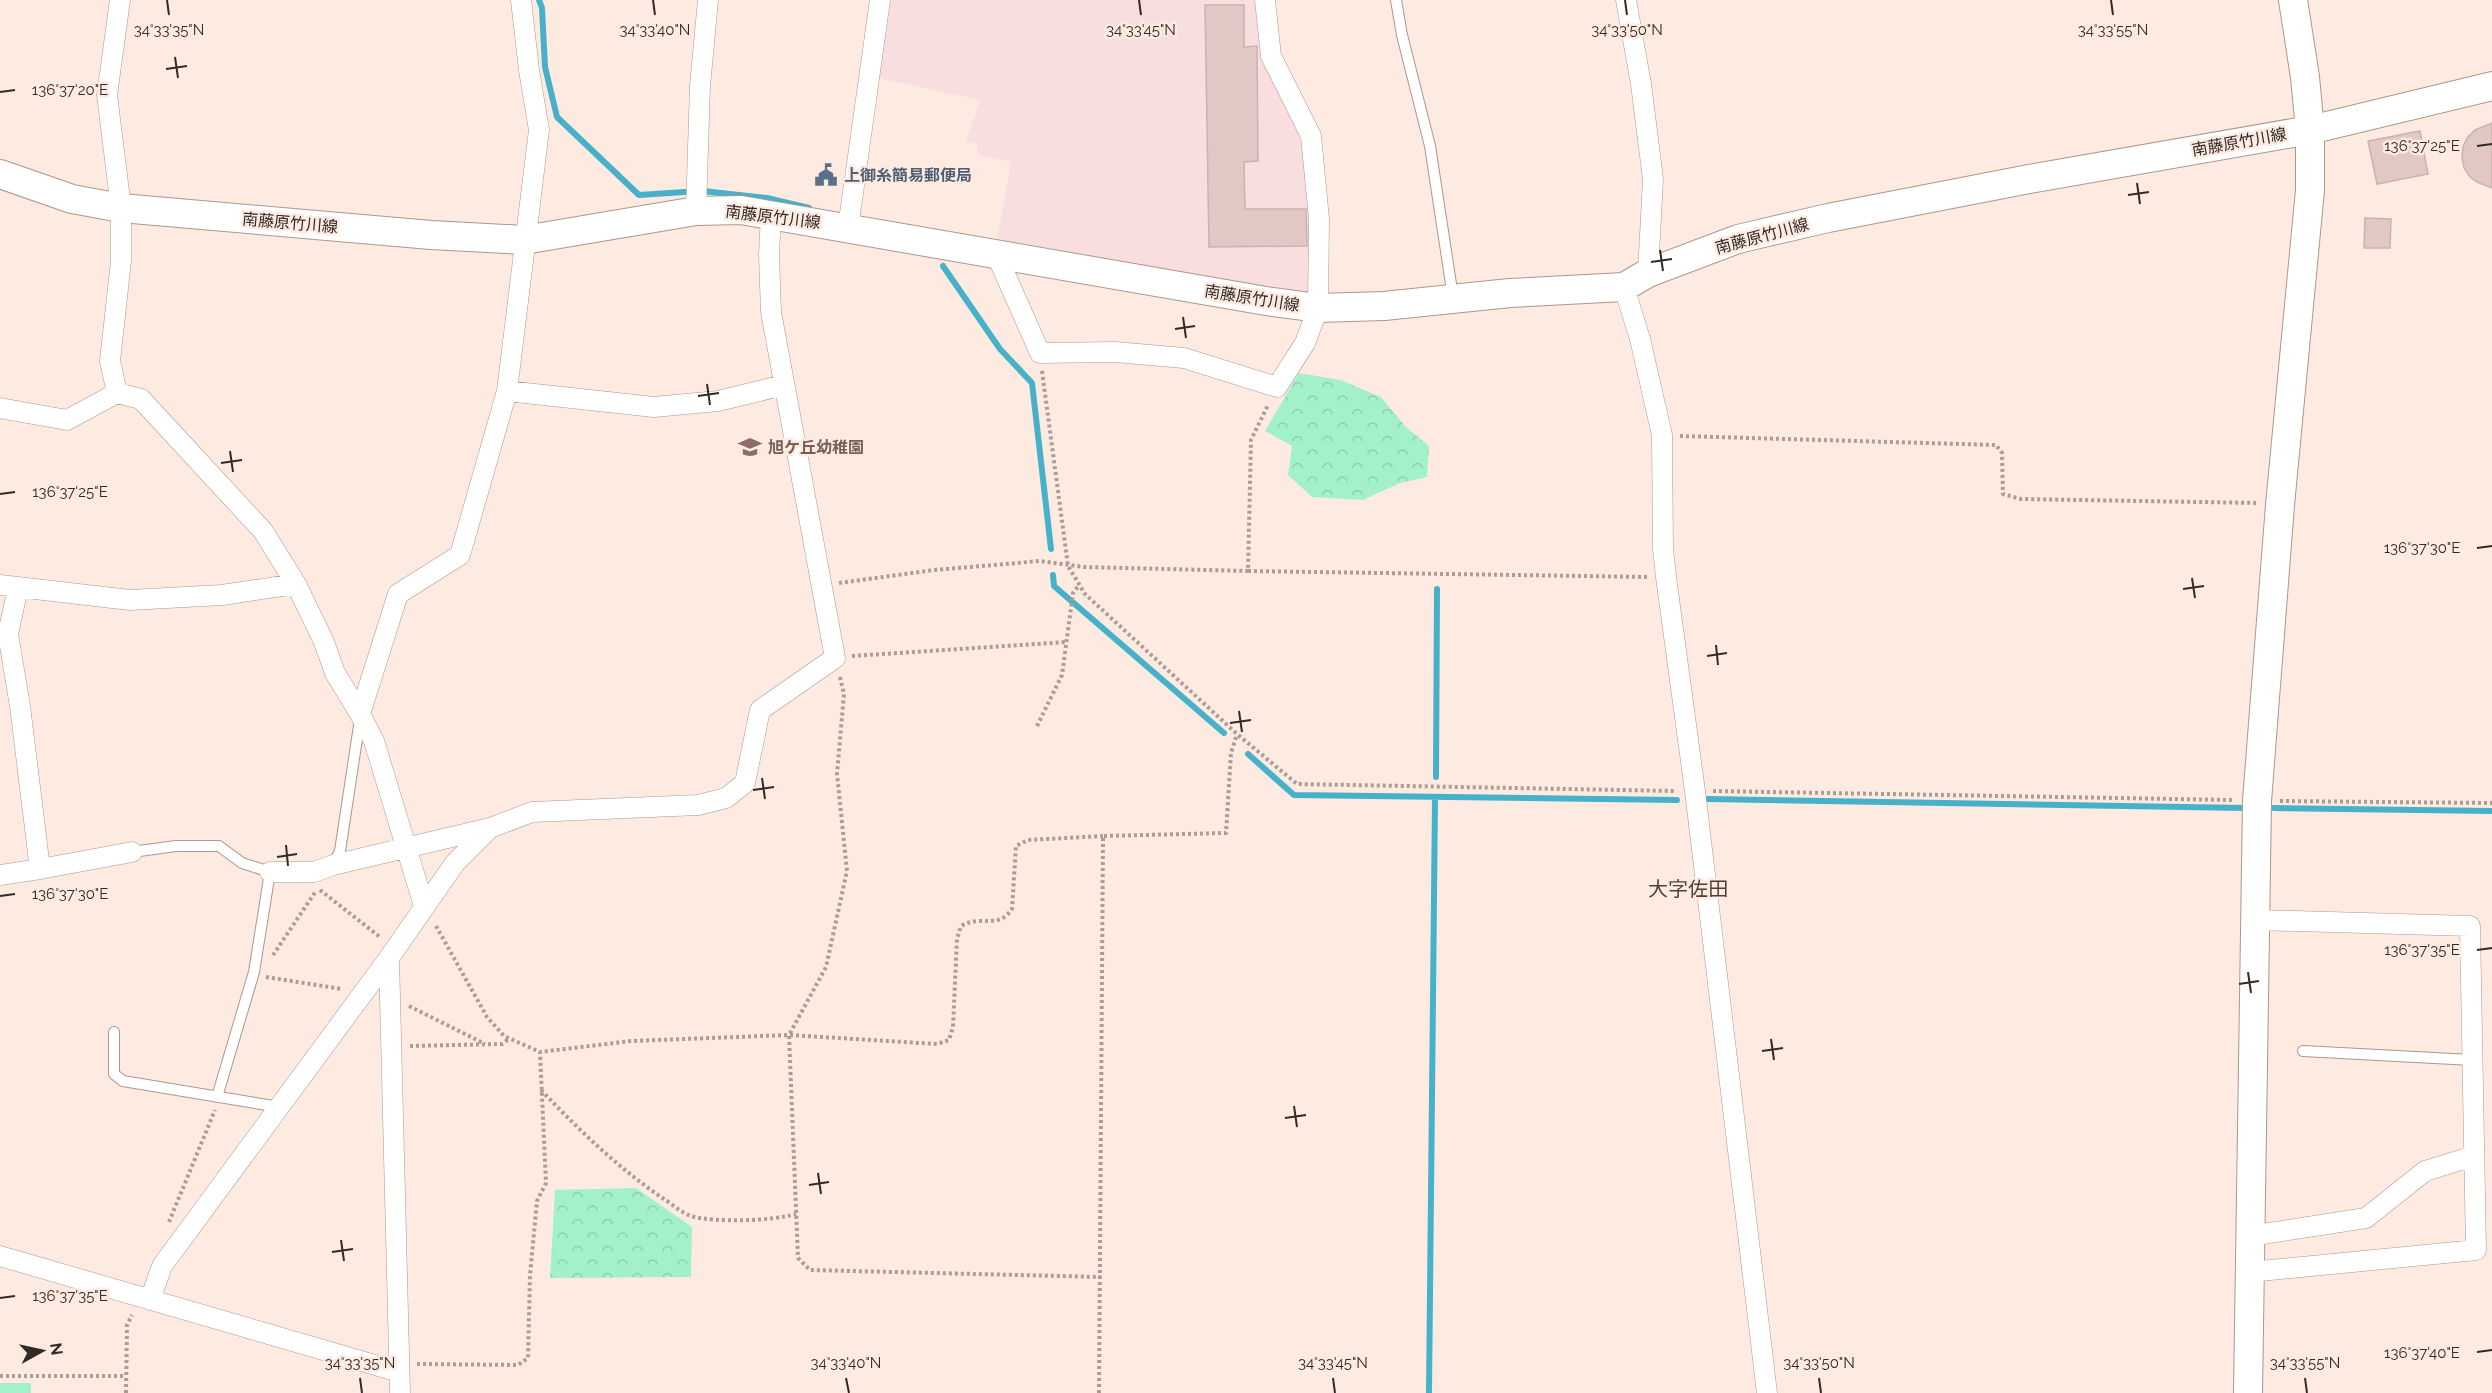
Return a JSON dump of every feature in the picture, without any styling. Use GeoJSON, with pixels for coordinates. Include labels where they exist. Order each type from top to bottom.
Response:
{"type":"FeatureCollection","features":[{"type":"Feature","properties":{"kind":"main road"},"geometry":{"type":"LineString","coordinates":[[2248,1393],[2257,801],[2280,505],[2310,190],[2310,130],[2305,77],[2292,0]]}},
{"type":"Feature","properties":{"kind":"main road","name":"南藤原竹川線"},"geometry":{"type":"LineString","coordinates":[[0,174],[72,199],[121,208],[400,232],[524,240],[696,211],[741,210],[997,256],[1318,308],[1384,306],[1636,280],[1738,239],[1828,218],[2029,179],[2310,130],[2492,86]]}},
{"type":"Feature","properties":{"kind":"street"},"geometry":{"type":"LineString","coordinates":[[117,393],[110,361],[121,261],[121,208],[106,95],[120,0]]}},
{"type":"Feature","properties":{"kind":"street"},"geometry":{"type":"LineString","coordinates":[[360,714],[398,594],[460,555],[507,391],[539,130],[521,0]]}},
{"type":"Feature","properties":{"kind":"street"},"geometry":{"type":"LineString","coordinates":[[696,211],[700,86],[708,0]]}},
{"type":"Feature","properties":{"kind":"street"},"geometry":{"type":"LineString","coordinates":[[848,228],[880,0]]}},
{"type":"Feature","properties":{"kind":"street"},"geometry":{"type":"LineString","coordinates":[[997,256],[1040,353],[1115,352],[1184,358],[1276,387],[1305,343],[1318,308],[1319,219],[1311,136],[1271,56],[1265,0]]}},
{"type":"Feature","properties":{"kind":"street"},"geometry":{"type":"LineString","coordinates":[[1626,0],[1641,84],[1653,179],[1636,280],[1640,339],[1662,441],[1663,549],[1666,578],[1695,791],[1767,1393]]}},
{"type":"Feature","properties":{"kind":"street"},"geometry":{"type":"LineString","coordinates":[[270,872],[314,872],[333,865],[489,828],[532,812],[698,805],[726,798],[745,783],[760,710],[835,658],[771,312],[769,255],[771,215]]}},
{"type":"Feature","properties":{"kind":"street"},"geometry":{"type":"LineString","coordinates":[[507,391],[654,407],[718,402],[784,385]]}},
{"type":"Feature","properties":{"kind":"street"},"geometry":{"type":"LineString","coordinates":[[0,408],[67,420],[117,393],[141,399],[262,531],[296,584],[324,642],[335,673],[374,741],[424,906]]}},
{"type":"Feature","properties":{"kind":"street"},"geometry":{"type":"LineString","coordinates":[[40,869],[20,706],[8,634],[9,587],[130,600],[222,595],[296,584]]}},
{"type":"Feature","properties":{"kind":"street"},"geometry":{"type":"LineString","coordinates":[[144,1299],[164,1263],[392,953],[455,863],[489,828]]}},
{"type":"Feature","properties":{"kind":"street"},"geometry":{"type":"LineString","coordinates":[[0,875],[132,852]]}},
{"type":"Feature","properties":{"kind":"street"},"geometry":{"type":"LineString","coordinates":[[2250,1272],[2476,1250],[2470,926],[2255,920]]}},
{"type":"Feature","properties":{"kind":"street"},"geometry":{"type":"LineString","coordinates":[[392,953],[390,1047],[400,1393]]}},
{"type":"Feature","properties":{"kind":"street"},"geometry":{"type":"LineString","coordinates":[[2250,1236],[2366,1218],[2425,1171],[2474,1156]]}},
{"type":"Feature","properties":{"kind":"street"},"geometry":{"type":"LineString","coordinates":[[0,1256],[144,1299],[399,1368]]}},
{"type":"Feature","properties":{"kind":"lane"},"geometry":{"type":"LineString","coordinates":[[1396,0],[1404,45],[1430,146],[1453,298]]}},
{"type":"Feature","properties":{"kind":"lane"},"geometry":{"type":"LineString","coordinates":[[333,865],[340,851],[360,714]]}},
{"type":"Feature","properties":{"kind":"lane"},"geometry":{"type":"LineString","coordinates":[[132,852],[176,846],[219,846],[242,863],[270,872],[256,977],[217,1097]]}},
{"type":"Feature","properties":{"kind":"lane"},"geometry":{"type":"LineString","coordinates":[[114,1032],[114,1074],[123,1081],[279,1107]]}},
{"type":"Feature","properties":{"kind":"lane"},"geometry":{"type":"LineString","coordinates":[[2303,1051],[2472,1060]]}},
{"type":"Feature","properties":{"kind":"path"},"geometry":{"type":"LineString","coordinates":[[1040,353],[1068,566],[1079,585],[1085,594],[1237,734],[1297,784],[2492,803]]}},
{"type":"Feature","properties":{"kind":"path"},"geometry":{"type":"LineString","coordinates":[[1248,571],[1251,440],[1276,387]]}},
{"type":"Feature","properties":{"kind":"path"},"geometry":{"type":"LineString","coordinates":[[1662,441],[1682,435],[1996,445],[2002,453],[2003,494],[2021,499],[2280,505]]}},
{"type":"Feature","properties":{"kind":"path"},"geometry":{"type":"LineString","coordinates":[[821,585],[934,570],[1040,561],[1068,566],[1248,571],[1666,578]]}},
{"type":"Feature","properties":{"kind":"path"},"geometry":{"type":"LineString","coordinates":[[1037,726],[1062,675],[1073,593],[1079,585]]}},
{"type":"Feature","properties":{"kind":"path"},"geometry":{"type":"LineString","coordinates":[[1067,642],[835,658],[844,694],[837,774],[847,871],[826,967],[789,1035],[798,1258],[810,1270],[1101,1277]]}},
{"type":"Feature","properties":{"kind":"path"},"geometry":{"type":"LineString","coordinates":[[424,906],[487,1017],[504,1036],[540,1052],[631,1041],[789,1035],[937,1044],[949,1040],[953,1027],[957,939],[961,926],[970,921],[1000,921],[1012,909],[1016,846],[1028,840],[1226,833],[1231,753],[1237,734]]}},
{"type":"Feature","properties":{"kind":"path"},"geometry":{"type":"LineString","coordinates":[[1099,1393],[1103,836]]}},
{"type":"Feature","properties":{"kind":"path"},"geometry":{"type":"LineString","coordinates":[[333,865],[256,977],[363,992]]}},
{"type":"Feature","properties":{"kind":"path"},"geometry":{"type":"LineString","coordinates":[[318,888],[392,953]]}},
{"type":"Feature","properties":{"kind":"path"},"geometry":{"type":"LineString","coordinates":[[390,996],[486,1044]]}},
{"type":"Feature","properties":{"kind":"path"},"geometry":{"type":"LineString","coordinates":[[390,1047],[502,1044],[510,1038]]}},
{"type":"Feature","properties":{"kind":"path"},"geometry":{"type":"LineString","coordinates":[[399,1368],[518,1365],[528,1358],[530,1275],[537,1201],[546,1183],[540,1052]]}},
{"type":"Feature","properties":{"kind":"path"},"geometry":{"type":"LineString","coordinates":[[541,1089],[580,1132],[645,1186],[690,1216],[716,1220],[784,1218],[796,1214]]}},
{"type":"Feature","properties":{"kind":"path"},"geometry":{"type":"LineString","coordinates":[[164,1263],[161,1252],[170,1218],[214,1116],[217,1097]]}},
{"type":"Feature","properties":{"kind":"path"},"geometry":{"type":"LineString","coordinates":[[126,1393],[128,1325],[144,1299]]}},
{"type":"Feature","properties":{"kind":"path"},"geometry":{"type":"LineString","coordinates":[[0,1376],[126,1377]]}},
{"type":"Feature","properties":{"kind":"shaded area"},"geometry":{"type":"Polygon","coordinates":[[[889,0],[1257,0],[1261,55],[1284,91],[1304,136],[1314,197],[1313,288],[1303,298],[996,247],[1011,162],[978,155],[977,144],[966,141],[980,100],[878,78],[889,0]]]}},
{"type":"Feature","properties":{"kind":"green space"},"geometry":{"type":"Polygon","coordinates":[[[1299,373],[1340,380],[1381,397],[1406,427],[1429,446],[1427,477],[1400,483],[1363,500],[1312,497],[1288,475],[1292,446],[1265,431],[1299,373]]]}},
{"type":"Feature","properties":{"kind":"green space"},"geometry":{"type":"Polygon","coordinates":[[[636,1188],[692,1227],[691,1277],[550,1278],[555,1190],[636,1188]]]}},
{"type":"Feature","properties":{"kind":"green space"},"geometry":{"type":"Polygon","coordinates":[[[0,1383],[31,1383],[31,1393],[0,1393],[0,1383]]]}},
{"type":"Feature","properties":{"kind":"building"},"geometry":{"type":"Polygon","coordinates":[[[1205,5],[1244,5],[1244,47],[1257,46],[1258,161],[1244,162],[1245,209],[1306,209],[1307,246],[1209,247],[1205,5]]]}},
{"type":"Feature","properties":{"kind":"building"},"geometry":{"type":"Polygon","coordinates":[[[2492,123],[2492,188],[2470,177],[2464,168],[2462,158],[2467,138],[2475,130],[2492,123]]]}},
{"type":"Feature","properties":{"kind":"building"},"geometry":{"type":"Polygon","coordinates":[[[2420,131],[2428,174],[2377,184],[2368,141],[2420,131]]]}},
{"type":"Feature","properties":{"kind":"building"},"geometry":{"type":"Polygon","coordinates":[[[2365,218],[2391,219],[2390,248],[2364,248],[2365,218]]]}},
{"type":"Feature","properties":{"kind":"waterway"},"geometry":{"type":"LineString","coordinates":[[539,0],[542,8],[545,67],[557,117],[639,195],[685,192]]}},
{"type":"Feature","properties":{"kind":"waterway"},"geometry":{"type":"LineString","coordinates":[[703,191],[767,198],[809,208]]}},
{"type":"Feature","properties":{"kind":"waterway"},"geometry":{"type":"LineString","coordinates":[[943,266],[1000,349],[1032,383],[1051,549]]}},
{"type":"Feature","properties":{"kind":"waterway"},"geometry":{"type":"LineString","coordinates":[[1053,575],[1054,586],[1224,733]]}},
{"type":"Feature","properties":{"kind":"waterway"},"geometry":{"type":"LineString","coordinates":[[1436,777],[1437,589]]}},
{"type":"Feature","properties":{"kind":"waterway"},"geometry":{"type":"LineString","coordinates":[[1248,754],[1294,795],[1677,800]]}},
{"type":"Feature","properties":{"kind":"waterway"},"geometry":{"type":"LineString","coordinates":[[1429,1393],[1435,798]]}},
{"type":"Feature","properties":{"kind":"waterway"},"geometry":{"type":"LineString","coordinates":[[1708,799],[2245,808]]}},
{"type":"Feature","properties":{"kind":"waterway"},"geometry":{"type":"LineString","coordinates":[[2274,808],[2492,811]]}},
{"type":"Feature","properties":{"kind":"place","name":"上御糸簡易郵便局"},"geometry":{"type":"Point","coordinates":[826,175]}},
{"type":"Feature","properties":{"kind":"place","name":"旭ケ丘幼稚園"},"geometry":{"type":"Point","coordinates":[750,447]}},
{"type":"Feature","properties":{"kind":"district","name":"大字佐田"},"geometry":{"type":"Point","coordinates":[1688,889]}}]}
